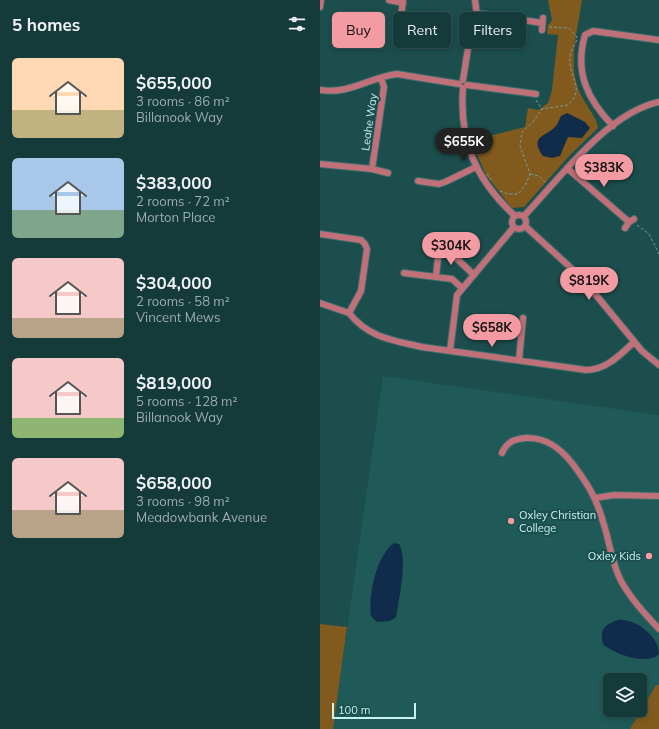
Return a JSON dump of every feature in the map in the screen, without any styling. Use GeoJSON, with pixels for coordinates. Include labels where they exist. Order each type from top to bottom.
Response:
{"type":"FeatureCollection","features":[{"type":"Feature","properties":{"kind":"street"},"geometry":{"type":"LineString","coordinates":[[320,7],[321,0]]}},
{"type":"Feature","properties":{"kind":"street"},"geometry":{"type":"LineString","coordinates":[[389,0],[403,1],[402,12]]}},
{"type":"Feature","properties":{"kind":"street"},"geometry":{"type":"LineString","coordinates":[[475,0],[477,12]]}},
{"type":"Feature","properties":{"kind":"street"},"geometry":{"type":"LineString","coordinates":[[526,22],[542,25]]}},
{"type":"Feature","properties":{"kind":"street"},"geometry":{"type":"LineString","coordinates":[[613,126],[593,102],[585,84],[582,60],[585,36],[593,31],[659,40]]}},
{"type":"Feature","properties":{"kind":"street"},"geometry":{"type":"LineString","coordinates":[[468,48],[463,84],[463,128],[465,141],[481,176],[499,202],[515,216],[524,216]]}},
{"type":"Feature","properties":{"kind":"street"},"geometry":{"type":"LineString","coordinates":[[320,90],[328,92],[351,89],[397,74],[536,97]]}},
{"type":"Feature","properties":{"kind":"street","name":"Leahe Way"},"geometry":{"type":"LineString","coordinates":[[372,169],[384,87],[381,78]]}},
{"type":"Feature","properties":{"kind":"street"},"geometry":{"type":"LineString","coordinates":[[524,216],[568,168],[613,126],[636,110],[659,102]]}},
{"type":"Feature","properties":{"kind":"street"},"geometry":{"type":"LineString","coordinates":[[320,164],[372,169],[388,173]]}},
{"type":"Feature","properties":{"kind":"street"},"geometry":{"type":"LineString","coordinates":[[418,181],[439,184],[476,167]]}},
{"type":"Feature","properties":{"kind":"street"},"geometry":{"type":"LineString","coordinates":[[568,168],[632,220],[625,228]]}},
{"type":"Feature","properties":{"kind":"street"},"geometry":{"type":"LineString","coordinates":[[514,227],[512,220],[515,216]]}},
{"type":"Feature","properties":{"kind":"street"},"geometry":{"type":"LineString","coordinates":[[514,227],[520,229],[525,226],[527,222],[524,216]]}},
{"type":"Feature","properties":{"kind":"street"},"geometry":{"type":"LineString","coordinates":[[525,226],[582,278],[634,342],[642,351],[659,365]]}},
{"type":"Feature","properties":{"kind":"street"},"geometry":{"type":"LineString","coordinates":[[450,351],[457,295],[514,227]]}},
{"type":"Feature","properties":{"kind":"street"},"geometry":{"type":"LineString","coordinates":[[320,234],[361,240],[367,249],[361,290],[349,312]]}},
{"type":"Feature","properties":{"kind":"street"},"geometry":{"type":"LineString","coordinates":[[436,277],[438,258],[444,252],[453,255],[474,274]]}},
{"type":"Feature","properties":{"kind":"street"},"geometry":{"type":"LineString","coordinates":[[404,273],[452,279],[462,288]]}},
{"type":"Feature","properties":{"kind":"street"},"geometry":{"type":"LineString","coordinates":[[320,303],[349,312],[365,330],[377,336],[422,347],[594,370],[609,363],[634,342]]}},
{"type":"Feature","properties":{"kind":"street"},"geometry":{"type":"LineString","coordinates":[[519,360],[523,318]]}},
{"type":"Feature","properties":{"kind":"street"},"geometry":{"type":"LineString","coordinates":[[502,453],[505,446],[510,441],[529,438],[550,442],[566,455],[589,484],[595,498],[620,579],[640,608],[659,629]]}},
{"type":"Feature","properties":{"kind":"street"},"geometry":{"type":"LineString","coordinates":[[595,498],[614,495],[659,496]]}},
{"type":"Feature","properties":{"kind":"path"},"geometry":{"type":"LineString","coordinates":[[481,176],[488,174],[501,192],[513,195],[522,190],[530,174],[528,164],[521,150],[520,136],[542,109],[568,105],[577,94],[577,88],[571,72],[570,55],[572,48],[577,43],[578,37],[569,28],[542,25]]}},
{"type":"Feature","properties":{"kind":"path"},"geometry":{"type":"LineString","coordinates":[[536,97],[542,109]]}},
{"type":"Feature","properties":{"kind":"path"},"geometry":{"type":"LineString","coordinates":[[530,174],[539,176],[551,188]]}},
{"type":"Feature","properties":{"kind":"path"},"geometry":{"type":"LineString","coordinates":[[632,220],[649,234],[659,254]]}},
{"type":"Feature","properties":{"kind":"shaded area"},"geometry":{"type":"Polygon","coordinates":[[[548,0],[582,0],[574,55],[575,77],[580,93],[595,119],[598,128],[570,155],[524,207],[512,208],[486,175],[472,143],[478,142],[478,139],[525,127],[528,108],[538,110],[548,103],[552,90],[558,35],[547,34],[548,25],[552,20],[548,0]]]}},
{"type":"Feature","properties":{"kind":"shaded area"},"geometry":{"type":"Polygon","coordinates":[[[567,113],[585,122],[590,128],[582,138],[568,137],[560,156],[552,158],[543,156],[539,149],[538,141],[555,127],[561,116],[567,113]]]}},
{"type":"Feature","properties":{"kind":"shaded area","name":"Oxley Christian College"},"geometry":{"type":"Polygon","coordinates":[[[383,376],[659,415],[659,685],[656,685],[647,700],[647,673],[603,673],[603,717],[637,717],[630,729],[333,729],[383,376]]]}},
{"type":"Feature","properties":{"kind":"shaded area"},"geometry":{"type":"Polygon","coordinates":[[[394,543],[399,544],[402,550],[403,559],[401,590],[396,617],[390,621],[377,622],[371,616],[370,608],[372,588],[382,557],[394,543]]]}},
{"type":"Feature","properties":{"kind":"shaded area"},"geometry":{"type":"Polygon","coordinates":[[[618,620],[632,622],[645,630],[655,641],[659,654],[647,659],[639,659],[622,655],[603,644],[602,635],[604,628],[610,623],[618,620]]]}},
{"type":"Feature","properties":{"kind":"shaded area"},"geometry":{"type":"Polygon","coordinates":[[[320,624],[347,627],[333,729],[320,729],[320,624]]]}},
{"type":"Feature","properties":{"kind":"shaded area"},"geometry":{"type":"Polygon","coordinates":[[[656,685],[659,685],[659,729],[630,729],[637,717],[647,717],[647,700],[656,685]]]}},
{"type":"Feature","properties":{"kind":"place","name":"Oxley Christian College"},"geometry":{"type":"Point","coordinates":[511,521]}},
{"type":"Feature","properties":{"kind":"place","name":"Oxley Kids"},"geometry":{"type":"Point","coordinates":[649,556]}}]}
